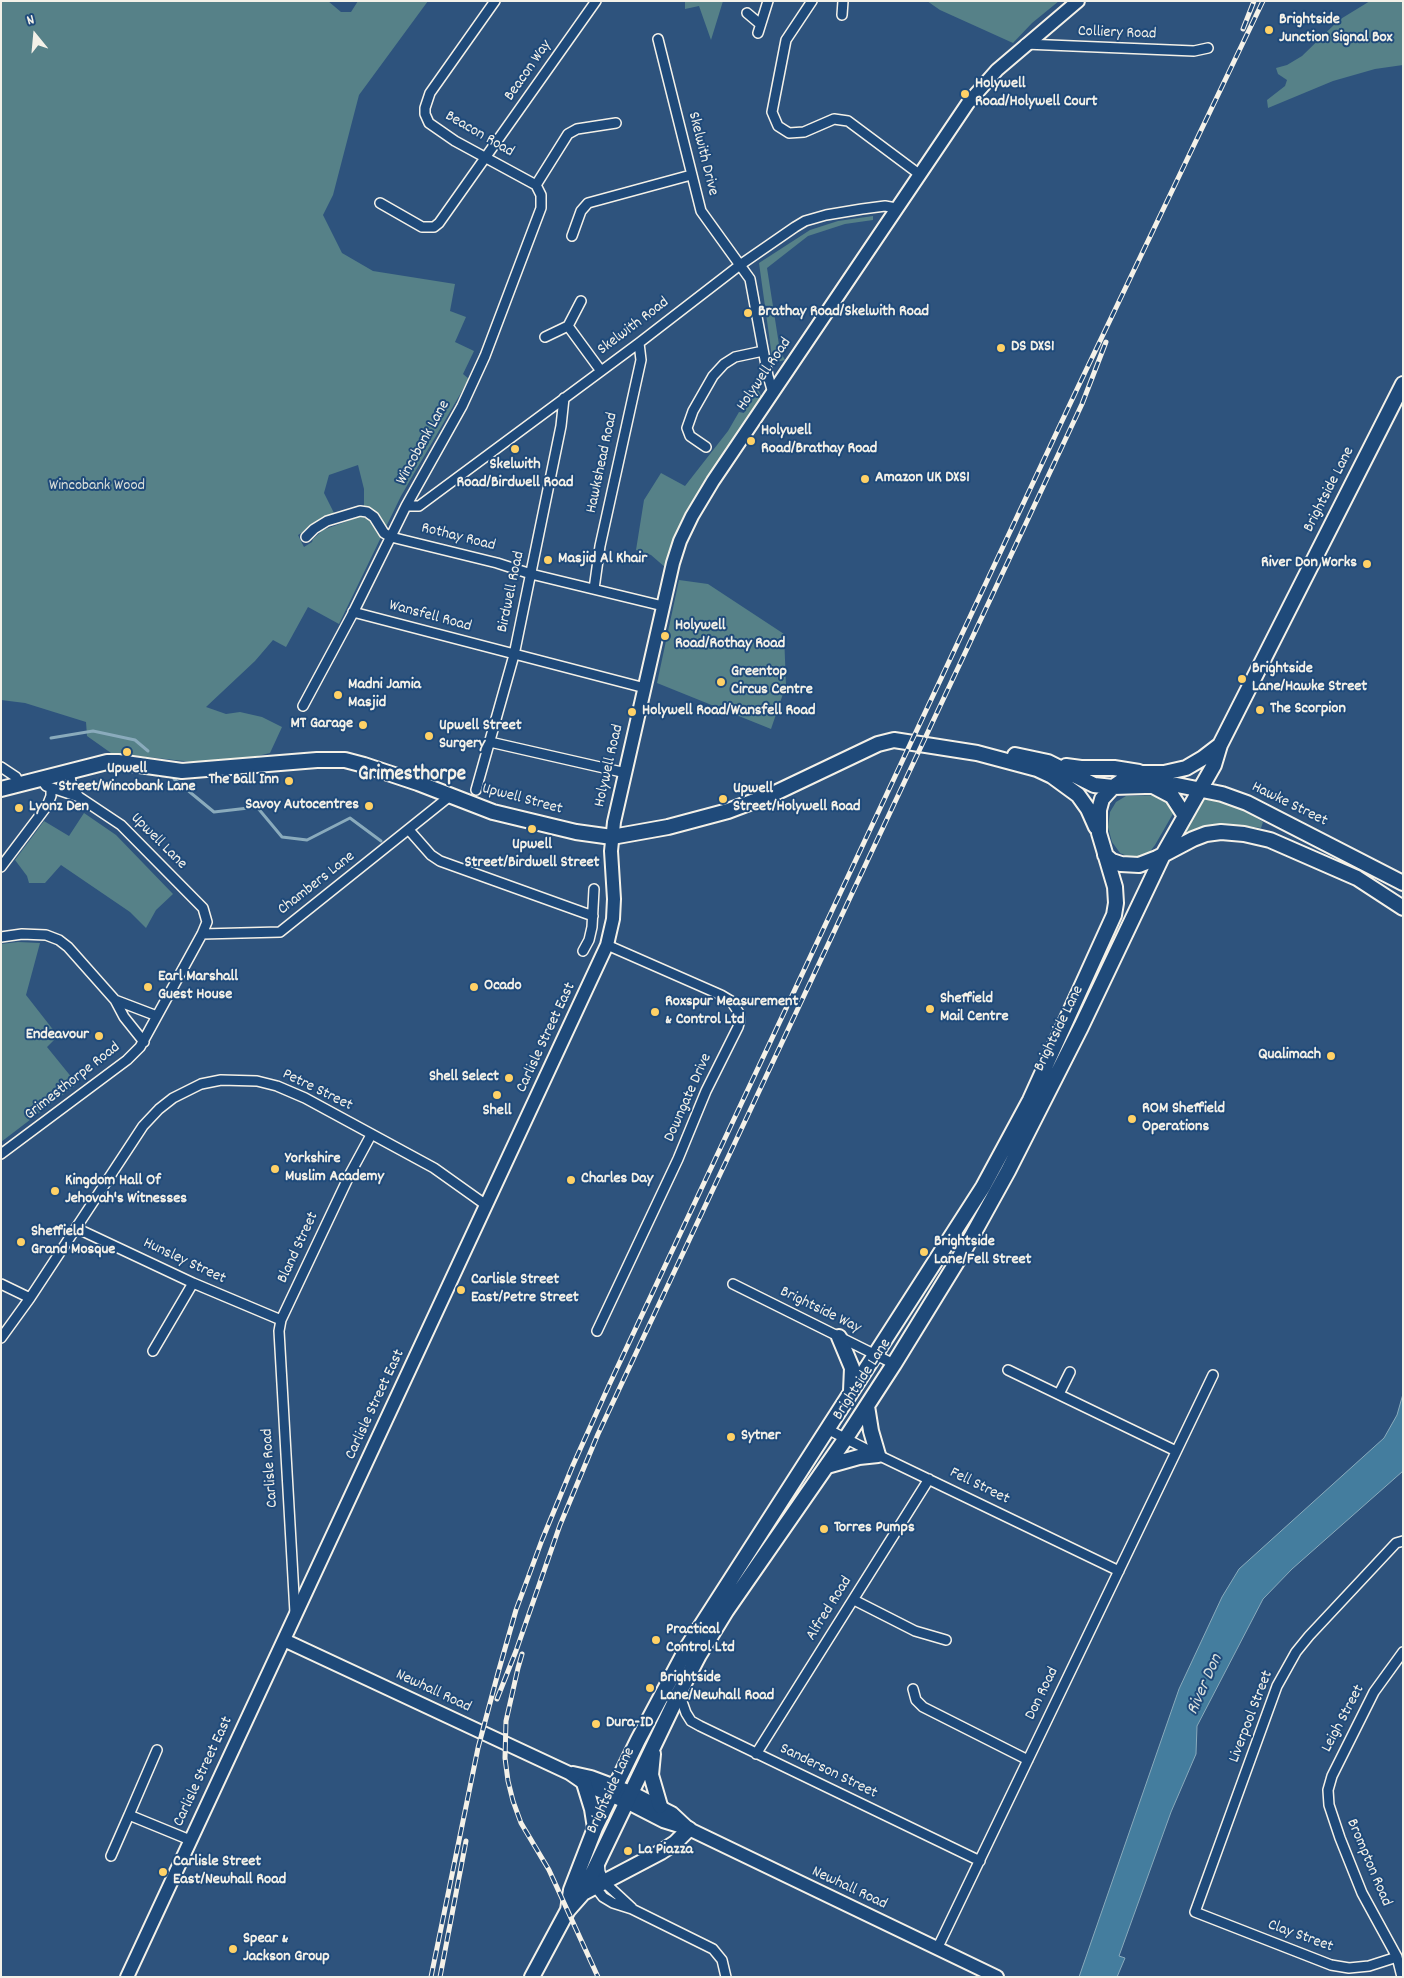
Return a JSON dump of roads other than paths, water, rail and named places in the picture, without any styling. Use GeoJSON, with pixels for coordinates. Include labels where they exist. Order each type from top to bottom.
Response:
{"type":"FeatureCollection","features":[{"type":"Feature","properties":{"kind":"main road","name":"Holywell Road"},"geometry":{"type":"LineString","coordinates":[[612,837],[663,606],[680,541],[692,516],[712,481],[968,103],[996,70],[1078,1]]}},
{"type":"Feature","properties":{"kind":"main road","name":"Brightside Lane"},"geometry":{"type":"LineString","coordinates":[[1185,816],[1216,760],[1220,745],[1403,384]]}},
{"type":"Feature","properties":{"kind":"main road","name":"Upwell Street"},"geometry":{"type":"LineString","coordinates":[[1,789],[99,763],[112,762],[182,771],[311,760],[345,760],[392,774],[493,812],[576,832],[612,837],[677,825],[728,811],[778,791],[885,741],[894,740],[977,753],[1014,755],[1048,762],[1094,784],[1113,787]]}},
{"type":"Feature","properties":{"kind":"main road","name":"Brightside Lane"},"geometry":{"type":"LineString","coordinates":[[1113,787],[1129,776],[1143,773],[1164,773],[1186,768],[1220,745]]}},
{"type":"Feature","properties":{"kind":"main road","name":"Upwell Street"},"geometry":{"type":"LineString","coordinates":[[977,753],[1032,768],[1052,776],[1078,795],[1088,809],[1099,833]]}},
{"type":"Feature","properties":{"kind":"main road"},"geometry":{"type":"LineString","coordinates":[[1048,762],[1074,768],[1114,768],[1143,773]]}},
{"type":"Feature","properties":{"kind":"main road"},"geometry":{"type":"LineString","coordinates":[[1163,855],[1185,816],[1172,796],[1153,785],[1113,787],[1100,805],[1099,833],[1105,855],[1112,861],[1135,866],[1150,862],[1163,855],[1193,838],[1206,834],[1229,832],[1253,835],[1270,840],[1357,878],[1403,908]]}},
{"type":"Feature","properties":{"kind":"main road","name":"Hawke Street"},"geometry":{"type":"LineString","coordinates":[[1153,785],[1177,785],[1200,789],[1247,803],[1403,883]]}},
{"type":"Feature","properties":{"kind":"main road","name":"Carlisle Street East"},"geometry":{"type":"LineString","coordinates":[[127,1977],[607,945],[614,899],[612,837]]}},
{"type":"Feature","properties":{"kind":"main road","name":"Brightside Lane"},"geometry":{"type":"LineString","coordinates":[[568,1910],[571,1890],[595,1828],[638,1740],[688,1646],[983,1187],[1030,1100],[1114,915],[1116,887],[1105,855]]}},
{"type":"Feature","properties":{"kind":"main road","name":"Brightside Lane"},"geometry":{"type":"LineString","coordinates":[[532,1977],[568,1910],[593,1885],[599,1862],[653,1746],[699,1655],[726,1611],[868,1406],[966,1247],[1008,1171],[1081,1027],[1163,855]]}},
{"type":"Feature","properties":{"kind":"main road"},"geometry":{"type":"LineString","coordinates":[[839,1337],[852,1368],[850,1394]]}},
{"type":"Feature","properties":{"kind":"main road"},"geometry":{"type":"LineString","coordinates":[[827,1466],[859,1457],[878,1456],[871,1431],[868,1406]]}},
{"type":"Feature","properties":{"kind":"main road","name":"Newhall Road"},"geometry":{"type":"LineString","coordinates":[[284,1640],[569,1773],[584,1784],[660,1806],[672,1813],[689,1829]]}},
{"type":"Feature","properties":{"kind":"main road"},"geometry":{"type":"LineString","coordinates":[[653,1746],[652,1775],[660,1806]]}},
{"type":"Feature","properties":{"kind":"main road","name":"Newhall Road"},"geometry":{"type":"LineString","coordinates":[[569,1773],[591,1777],[613,1791]]}},
{"type":"Feature","properties":{"kind":"main road"},"geometry":{"type":"LineString","coordinates":[[584,1784],[592,1808],[595,1828]]}},
{"type":"Feature","properties":{"kind":"main road","name":"Newhall Road"},"geometry":{"type":"LineString","coordinates":[[629,1797],[663,1820],[689,1829],[997,1977]]}},
{"type":"Feature","properties":{"kind":"main road"},"geometry":{"type":"LineString","coordinates":[[593,1885],[661,1852],[675,1843],[689,1829]]}},
{"type":"Feature","properties":{"kind":"street","name":"Beacon Road"},"geometry":{"type":"LineString","coordinates":[[495,1],[430,94],[425,108],[429,123],[436,129],[536,185]]}},
{"type":"Feature","properties":{"kind":"street","name":"Beacon Way"},"geometry":{"type":"LineString","coordinates":[[380,203],[422,227],[434,227],[439,223],[596,1]]}},
{"type":"Feature","properties":{"kind":"street"},"geometry":{"type":"LineString","coordinates":[[747,13],[759,28],[768,1]]}},
{"type":"Feature","properties":{"kind":"street"},"geometry":{"type":"LineString","coordinates":[[812,1],[786,40],[772,112],[778,126],[789,133],[804,132],[834,119],[848,121],[919,174]]}},
{"type":"Feature","properties":{"kind":"street"},"geometry":{"type":"LineString","coordinates":[[842,15],[843,1]]}},
{"type":"Feature","properties":{"kind":"street","name":"Skelwith Drive"},"geometry":{"type":"LineString","coordinates":[[658,39],[701,211],[750,279],[773,393]]}},
{"type":"Feature","properties":{"kind":"street","name":"Colliery Road"},"geometry":{"type":"LineString","coordinates":[[1025,44],[1194,51],[1208,48]]}},
{"type":"Feature","properties":{"kind":"street"},"geometry":{"type":"LineString","coordinates":[[536,185],[568,134],[577,129],[616,123]]}},
{"type":"Feature","properties":{"kind":"street"},"geometry":{"type":"LineString","coordinates":[[572,236],[580,210],[588,204],[691,175]]}},
{"type":"Feature","properties":{"kind":"street","name":"Wincobank Lane"},"geometry":{"type":"LineString","coordinates":[[303,706],[354,612],[406,506],[462,406],[485,356],[541,208],[542,195],[536,185]]}},
{"type":"Feature","properties":{"kind":"street","name":"Skelwith Road"},"geometry":{"type":"LineString","coordinates":[[406,506],[419,506],[639,343],[740,265],[805,221],[826,215],[862,209],[886,206],[896,208]]}},
{"type":"Feature","properties":{"kind":"street"},"geometry":{"type":"LineString","coordinates":[[545,337],[568,326],[581,301]]}},
{"type":"Feature","properties":{"kind":"street"},"geometry":{"type":"LineString","coordinates":[[568,326],[601,371]]}},
{"type":"Feature","properties":{"kind":"street","name":"Hawkshead Road"},"geometry":{"type":"LineString","coordinates":[[594,589],[600,546],[641,360],[639,343]]}},
{"type":"Feature","properties":{"kind":"street"},"geometry":{"type":"LineString","coordinates":[[706,447],[690,436],[687,428],[713,376],[724,364],[735,357],[763,351]]}},
{"type":"Feature","properties":{"kind":"street","name":"Birdwell Road"},"geometry":{"type":"LineString","coordinates":[[476,790],[514,655],[561,426],[564,398]]}},
{"type":"Feature","properties":{"kind":"street"},"geometry":{"type":"LineString","coordinates":[[306,537],[314,529],[327,521],[360,511],[367,512],[374,517],[384,533],[391,537]]}},
{"type":"Feature","properties":{"kind":"street","name":"Rothay Road"},"geometry":{"type":"LineString","coordinates":[[391,537],[663,606]]}},
{"type":"Feature","properties":{"kind":"street","name":"Wansfell Road"},"geometry":{"type":"LineString","coordinates":[[354,612],[645,688]]}},
{"type":"Feature","properties":{"kind":"street"},"geometry":{"type":"LineString","coordinates":[[490,742],[626,773]]}},
{"type":"Feature","properties":{"kind":"street"},"geometry":{"type":"LineString","coordinates":[[1,767],[16,777],[20,784]]}},
{"type":"Feature","properties":{"kind":"street"},"geometry":{"type":"LineString","coordinates":[[69,771],[72,787],[79,797]]}},
{"type":"Feature","properties":{"kind":"street","name":"Upwell Lane"},"geometry":{"type":"LineString","coordinates":[[41,779],[51,789],[79,797],[110,816],[131,834],[203,908],[207,918]]}},
{"type":"Feature","properties":{"kind":"street"},"geometry":{"type":"LineString","coordinates":[[1,867],[47,806],[51,796],[51,789]]}},
{"type":"Feature","properties":{"kind":"street","name":"Chambers Lane"},"geometry":{"type":"LineString","coordinates":[[202,934],[280,932],[450,796]]}},
{"type":"Feature","properties":{"kind":"street"},"geometry":{"type":"LineString","coordinates":[[409,830],[431,855],[440,861],[594,916]]}},
{"type":"Feature","properties":{"kind":"street"},"geometry":{"type":"LineString","coordinates":[[582,951],[588,940],[594,916],[594,889]]}},
{"type":"Feature","properties":{"kind":"street","name":"Grimesthorpe Road"},"geometry":{"type":"LineString","coordinates":[[1,1154],[127,1060],[144,1042],[202,934],[207,918]]}},
{"type":"Feature","properties":{"kind":"street"},"geometry":{"type":"LineString","coordinates":[[1,937],[34,934],[58,940],[68,947],[115,1000],[124,1017],[144,1042]]}},
{"type":"Feature","properties":{"kind":"street","name":"Downgate Drive"},"geometry":{"type":"LineString","coordinates":[[597,1331],[678,1159],[706,1091],[740,1020],[739,1014],[731,1001],[722,995],[607,945]]}},
{"type":"Feature","properties":{"kind":"street"},"geometry":{"type":"LineString","coordinates":[[115,1000],[157,1016]]}},
{"type":"Feature","properties":{"kind":"street","name":"Petre Street"},"geometry":{"type":"LineString","coordinates":[[1,1338],[5,1324],[30,1298],[144,1126],[159,1109],[173,1098],[201,1084],[221,1080],[239,1080],[257,1081],[277,1086],[305,1098],[434,1168],[486,1205]]}},
{"type":"Feature","properties":{"kind":"street","name":"Bland Street"},"geometry":{"type":"LineString","coordinates":[[281,1320],[351,1172],[371,1135]]}},
{"type":"Feature","properties":{"kind":"street","name":"Hunsley Street"},"geometry":{"type":"LineString","coordinates":[[76,1228],[193,1283],[281,1320]]}},
{"type":"Feature","properties":{"kind":"street"},"geometry":{"type":"LineString","coordinates":[[154,1351],[193,1283]]}},
{"type":"Feature","properties":{"kind":"street"},"geometry":{"type":"LineString","coordinates":[[1,1284],[30,1298]]}},
{"type":"Feature","properties":{"kind":"street","name":"Brightside Way"},"geometry":{"type":"LineString","coordinates":[[733,1284],[894,1364]]}},
{"type":"Feature","properties":{"kind":"street","name":"Carlisle Road"},"geometry":{"type":"LineString","coordinates":[[281,1320],[278,1343],[295,1615]]}},
{"type":"Feature","properties":{"kind":"street"},"geometry":{"type":"LineString","coordinates":[[1008,1370],[1176,1451]]}},
{"type":"Feature","properties":{"kind":"street"},"geometry":{"type":"LineString","coordinates":[[1059,1394],[1070,1372]]}},
{"type":"Feature","properties":{"kind":"street","name":"Don Road"},"geometry":{"type":"LineString","coordinates":[[937,1949],[1213,1375]]}},
{"type":"Feature","properties":{"kind":"street","name":"Fell Street"},"geometry":{"type":"LineString","coordinates":[[827,1429],[878,1456],[1119,1570]]}},
{"type":"Feature","properties":{"kind":"street","name":"Alfred Road"},"geometry":{"type":"LineString","coordinates":[[756,1754],[929,1480]]}},
{"type":"Feature","properties":{"kind":"street","name":"Liverpool Street"},"geometry":{"type":"LineString","coordinates":[[1195,1912],[1277,1686],[1296,1652],[1396,1543],[1403,1541]]}},
{"type":"Feature","properties":{"kind":"street"},"geometry":{"type":"LineString","coordinates":[[854,1600],[915,1631],[946,1640]]}},
{"type":"Feature","properties":{"kind":"street","name":"Leigh Street"},"geometry":{"type":"LineString","coordinates":[[1329,1806],[1328,1790],[1332,1776],[1374,1692],[1403,1652]]}},
{"type":"Feature","properties":{"kind":"street"},"geometry":{"type":"LineString","coordinates":[[913,1689],[916,1700],[923,1706],[1028,1760]]}},
{"type":"Feature","properties":{"kind":"street","name":"Sanderson Street"},"geometry":{"type":"LineString","coordinates":[[679,1694],[691,1721],[700,1726],[980,1861]]}},
{"type":"Feature","properties":{"kind":"street"},"geometry":{"type":"LineString","coordinates":[[111,1856],[157,1750]]}},
{"type":"Feature","properties":{"kind":"street","name":"Brompton Road"},"geometry":{"type":"LineString","coordinates":[[1329,1806],[1362,1893],[1397,1958],[1402,1977]]}},
{"type":"Feature","properties":{"kind":"street"},"geometry":{"type":"LineString","coordinates":[[129,1815],[190,1840]]}},
{"type":"Feature","properties":{"kind":"street"},"geometry":{"type":"LineString","coordinates":[[583,1860],[593,1885],[632,1909],[713,1949],[722,1960],[726,1977]]}},
{"type":"Feature","properties":{"kind":"street","name":"Clay Street"},"geometry":{"type":"LineString","coordinates":[[1195,1912],[1331,1965],[1349,1968],[1369,1966],[1397,1958]]}},
{"type":"Feature","properties":{"kind":"water","name":"River Don"},"geometry":{"type":"Polygon","coordinates":[[[1403,1394],[1403,1471],[1292,1569],[1263,1599],[1197,1726],[1196,1754],[1171,1812],[1119,1956],[1125,1958],[1117,1977],[1079,1977],[1179,1689],[1222,1597],[1239,1569],[1384,1438],[1397,1415],[1403,1394]]]}},
{"type":"Feature","properties":{"kind":"waterway"},"geometry":{"type":"LineString","coordinates":[[51,738],[93,731],[135,740],[148,751]]}},
{"type":"Feature","properties":{"kind":"waterway"},"geometry":{"type":"LineString","coordinates":[[174,779],[214,812],[257,807],[282,837],[307,840],[350,818],[381,841]]}},
{"type":"Feature","properties":{"kind":"railway"},"geometry":{"type":"LineString","coordinates":[[1243,29],[1254,1]]}},
{"type":"Feature","properties":{"kind":"railway"},"geometry":{"type":"LineString","coordinates":[[431,1977],[478,1748],[498,1673],[516,1610],[573,1465],[1078,387],[1263,1]]}},
{"type":"Feature","properties":{"kind":"railway"},"geometry":{"type":"LineString","coordinates":[[497,1699],[516,1651],[560,1525],[598,1434],[1082,404],[1106,342]]}},
{"type":"Feature","properties":{"kind":"railway"},"geometry":{"type":"LineString","coordinates":[[522,1654],[506,1721],[505,1758],[508,1781],[521,1823],[549,1870],[598,1977]]}},
{"type":"Feature","properties":{"kind":"railway"},"geometry":{"type":"LineString","coordinates":[[440,1977],[466,1841]]}},
{"type":"Feature","properties":{"kind":"place","name":"Brightside Junction Signal Box"},"geometry":{"type":"Point","coordinates":[1269,30]}},
{"type":"Feature","properties":{"kind":"place","name":"Holywell Road/Holywell Court"},"geometry":{"type":"Point","coordinates":[965,94]}},
{"type":"Feature","properties":{"kind":"place","name":"Brathay Road/Skelwith Road"},"geometry":{"type":"Point","coordinates":[748,313]}},
{"type":"Feature","properties":{"kind":"place","name":"DS DXS1"},"geometry":{"type":"Point","coordinates":[1001,348]}},
{"type":"Feature","properties":{"kind":"place","name":"Holywell Road/Brathay Road"},"geometry":{"type":"Point","coordinates":[751,441]}},
{"type":"Feature","properties":{"kind":"place","name":"Skelwith Road/Birdwell Road"},"geometry":{"type":"Point","coordinates":[515,449]}},
{"type":"Feature","properties":{"kind":"place","name":"Amazon UK DXS1"},"geometry":{"type":"Point","coordinates":[865,479]}},
{"type":"Feature","properties":{"kind":"place","name":"Masjid Al Khair"},"geometry":{"type":"Point","coordinates":[548,560]}},
{"type":"Feature","properties":{"kind":"place","name":"River Don Works"},"geometry":{"type":"Point","coordinates":[1367,564]}},
{"type":"Feature","properties":{"kind":"place","name":"Holywell Road/Rothay Road"},"geometry":{"type":"Point","coordinates":[665,636]}},
{"type":"Feature","properties":{"kind":"place","name":"Brightside Lane/Hawke Street"},"geometry":{"type":"Point","coordinates":[1242,679]}},
{"type":"Feature","properties":{"kind":"place","name":"Greentop Circus Centre"},"geometry":{"type":"Point","coordinates":[721,682]}},
{"type":"Feature","properties":{"kind":"place","name":"Madni Jamia Masjid"},"geometry":{"type":"Point","coordinates":[338,695]}},
{"type":"Feature","properties":{"kind":"place","name":"The Scorpion"},"geometry":{"type":"Point","coordinates":[1260,710]}},
{"type":"Feature","properties":{"kind":"place","name":"Holywell Road/Wansfell Road"},"geometry":{"type":"Point","coordinates":[632,712]}},
{"type":"Feature","properties":{"kind":"place","name":"MT Garage"},"geometry":{"type":"Point","coordinates":[363,725]}},
{"type":"Feature","properties":{"kind":"place","name":"Upwell Street Surgery"},"geometry":{"type":"Point","coordinates":[429,736]}},
{"type":"Feature","properties":{"kind":"place","name":"Upwell Street/Wincobank Lane"},"geometry":{"type":"Point","coordinates":[127,752]}},
{"type":"Feature","properties":{"kind":"place","name":"The Ball Inn"},"geometry":{"type":"Point","coordinates":[289,781]}},
{"type":"Feature","properties":{"kind":"place","name":"Upwell Street/Holywell Road"},"geometry":{"type":"Point","coordinates":[723,799]}},
{"type":"Feature","properties":{"kind":"place","name":"Savoy Autocentres"},"geometry":{"type":"Point","coordinates":[369,806]}},
{"type":"Feature","properties":{"kind":"place","name":"Lyonz Den"},"geometry":{"type":"Point","coordinates":[19,808]}},
{"type":"Feature","properties":{"kind":"place","name":"Upwell Street/Birdwell Street"},"geometry":{"type":"Point","coordinates":[532,829]}},
{"type":"Feature","properties":{"kind":"place","name":"Earl Marshall Guest House"},"geometry":{"type":"Point","coordinates":[148,987]}},
{"type":"Feature","properties":{"kind":"place","name":"Ocado"},"geometry":{"type":"Point","coordinates":[474,987]}},
{"type":"Feature","properties":{"kind":"place","name":"Sheffield Mail Centre"},"geometry":{"type":"Point","coordinates":[930,1009]}},
{"type":"Feature","properties":{"kind":"place","name":"Roxspur Measurement & Control Ltd"},"geometry":{"type":"Point","coordinates":[655,1012]}},
{"type":"Feature","properties":{"kind":"place","name":"Endeavour"},"geometry":{"type":"Point","coordinates":[99,1036]}},
{"type":"Feature","properties":{"kind":"place","name":"Qualimach"},"geometry":{"type":"Point","coordinates":[1331,1056]}},
{"type":"Feature","properties":{"kind":"place","name":"Shell Select"},"geometry":{"type":"Point","coordinates":[509,1078]}},
{"type":"Feature","properties":{"kind":"place","name":"Shell"},"geometry":{"type":"Point","coordinates":[497,1095]}},
{"type":"Feature","properties":{"kind":"place","name":"ROM Sheffield Operations"},"geometry":{"type":"Point","coordinates":[1132,1119]}},
{"type":"Feature","properties":{"kind":"place","name":"Yorkshire Muslim Academy"},"geometry":{"type":"Point","coordinates":[275,1169]}},
{"type":"Feature","properties":{"kind":"place","name":"Charles Day"},"geometry":{"type":"Point","coordinates":[571,1180]}},
{"type":"Feature","properties":{"kind":"place","name":"Kingdom Hall Of Jehovah's Witnesses"},"geometry":{"type":"Point","coordinates":[55,1191]}},
{"type":"Feature","properties":{"kind":"place","name":"Sheffield Grand Mosque"},"geometry":{"type":"Point","coordinates":[21,1242]}},
{"type":"Feature","properties":{"kind":"place","name":"Brightside Lane/Fell Street"},"geometry":{"type":"Point","coordinates":[924,1252]}},
{"type":"Feature","properties":{"kind":"place","name":"Carlisle Street East/Petre Street"},"geometry":{"type":"Point","coordinates":[461,1290]}},
{"type":"Feature","properties":{"kind":"place","name":"Sytner"},"geometry":{"type":"Point","coordinates":[731,1437]}},
{"type":"Feature","properties":{"kind":"place","name":"Torres Pumps"},"geometry":{"type":"Point","coordinates":[824,1529]}},
{"type":"Feature","properties":{"kind":"place","name":"Practical Control Ltd"},"geometry":{"type":"Point","coordinates":[656,1640]}},
{"type":"Feature","properties":{"kind":"place","name":"Brightside Lane/Newhall Road"},"geometry":{"type":"Point","coordinates":[650,1688]}},
{"type":"Feature","properties":{"kind":"place","name":"Dura-ID"},"geometry":{"type":"Point","coordinates":[596,1724]}},
{"type":"Feature","properties":{"kind":"place","name":"La Piazza"},"geometry":{"type":"Point","coordinates":[628,1851]}},
{"type":"Feature","properties":{"kind":"place","name":"Carlisle Street East/Newhall Road"},"geometry":{"type":"Point","coordinates":[163,1872]}},
{"type":"Feature","properties":{"kind":"place","name":"Spear & Jackson Group"},"geometry":{"type":"Point","coordinates":[233,1949]}},
{"type":"Feature","properties":{"kind":"district","name":"Grimesthorpe"},"geometry":{"type":"Point","coordinates":[412,776]}},
{"type":"Feature","properties":{"kind":"park label","name":"Wincobank Wood"},"geometry":{"type":"Point","coordinates":[97,487]}}]}
